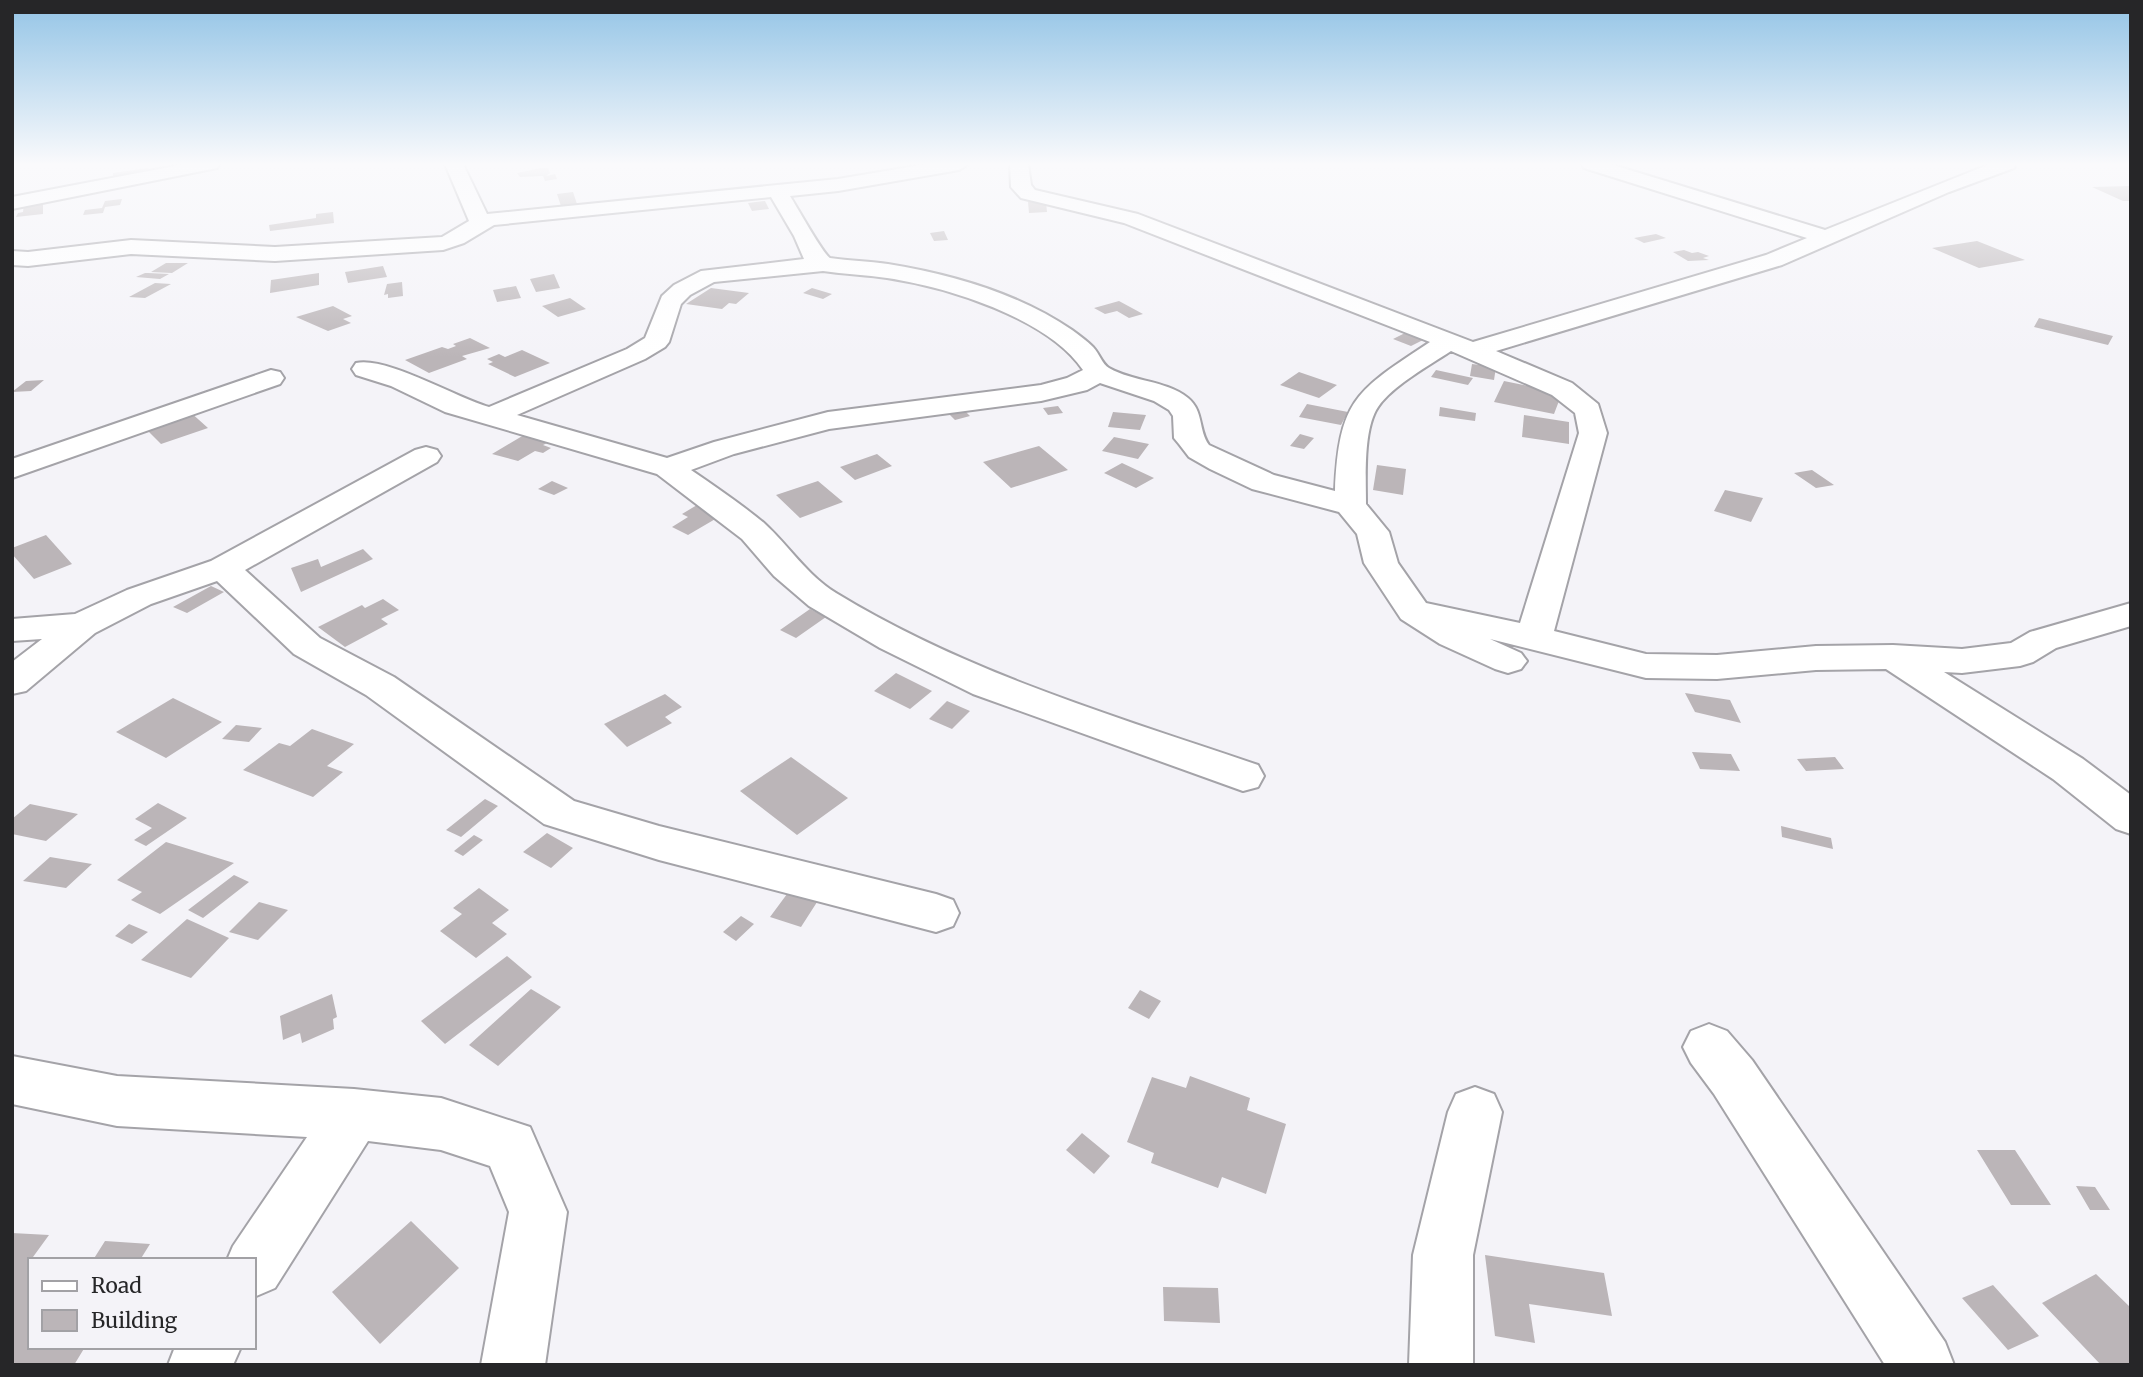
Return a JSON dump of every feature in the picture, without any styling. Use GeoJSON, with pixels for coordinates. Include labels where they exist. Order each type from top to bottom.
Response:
{"type":"FeatureCollection","features":[{"type":"Feature","properties":{"kind":"street"},"geometry":{"type":"LineString","coordinates":[[18,262],[131,247],[275,254],[415,246],[454,241],[473,228]]}},
{"type":"Feature","properties":{"kind":"street"},"geometry":{"type":"LineString","coordinates":[[800,228],[814,258],[823,264]]}},
{"type":"Feature","properties":{"kind":"street"},"geometry":{"type":"LineString","coordinates":[[1158,228],[1460,345],[1562,390],[1588,410],[1593,433],[1521,649]]}},
{"type":"Feature","properties":{"kind":"street"},"geometry":{"type":"LineString","coordinates":[[1797,228],[1825,237]]}},
{"type":"Feature","properties":{"kind":"street"},"geometry":{"type":"LineString","coordinates":[[1350,505],[1352,454],[1364,406],[1388,385],[1460,345],[1774,260],[1847,228]]}},
{"type":"Feature","properties":{"kind":"street"},"geometry":{"type":"LineString","coordinates":[[494,415],[636,354],[656,342],[670,301],[682,290],[709,276],[823,264],[889,271],[1008,304],[1066,338],[1093,360],[1098,373]]}},
{"type":"Feature","properties":{"kind":"street"},"geometry":{"type":"LineString","coordinates":[[365,369],[400,380],[455,406],[494,415],[668,468],[754,532],[786,569],[821,599],[893,640],[987,685],[1243,776]]}},
{"type":"Feature","properties":{"kind":"street"},"geometry":{"type":"LineString","coordinates":[[668,468],[724,448],[828,422],[1041,393],[1077,384],[1098,373],[1164,395],[1180,405],[1187,416],[1189,438],[1199,451],[1221,463],[1263,482],[1350,505],[1373,532],[1381,563],[1414,611],[1453,636],[1521,649],[1646,666],[1717,667],[1816,658],[1893,657],[1962,661],[2020,654],[2043,640],[2131,614]]}},
{"type":"Feature","properties":{"kind":"street"},"geometry":{"type":"LineString","coordinates":[[12,469],[271,378]]}},
{"type":"Feature","properties":{"kind":"street"},"geometry":{"type":"LineString","coordinates":[[12,682],[82,625],[138,597],[223,568],[289,534],[426,456]]}},
{"type":"Feature","properties":{"kind":"street"},"geometry":{"type":"LineString","coordinates":[[223,568],[307,646],[380,686],[559,813],[659,843],[936,913]]}},
{"type":"Feature","properties":{"kind":"street"},"geometry":{"type":"LineString","coordinates":[[12,630],[82,625]]}},
{"type":"Feature","properties":{"kind":"street"},"geometry":{"type":"LineString","coordinates":[[1893,657],[2068,769],[2131,818]]}},
{"type":"Feature","properties":{"kind":"street"},"geometry":{"type":"LineString","coordinates":[[1709,1047],[1733,1077],[1922,1365]]}},
{"type":"Feature","properties":{"kind":"street"},"geometry":{"type":"LineString","coordinates":[[12,1080],[117,1101],[354,1114],[441,1124],[510,1146],[538,1212],[513,1365]]}},
{"type":"Feature","properties":{"kind":"street"},"geometry":{"type":"LineString","coordinates":[[1441,1365],[1443,1255],[1475,1112]]}},
{"type":"Feature","properties":{"kind":"street"},"geometry":{"type":"LineString","coordinates":[[256,1264],[354,1114]]}},
{"type":"Feature","properties":{"kind":"street"},"geometry":{"type":"LineString","coordinates":[[200,1365],[208,1349]]}},
{"type":"Feature","properties":{"kind":"building"},"geometry":{"type":"Polygon","coordinates":[[[270,228],[292,228],[270,231],[270,228]]]}},
{"type":"Feature","properties":{"kind":"building"},"geometry":{"type":"Polygon","coordinates":[[[944,231],[948,240],[934,241],[930,233],[944,231]]]}},
{"type":"Feature","properties":{"kind":"building"},"geometry":{"type":"Polygon","coordinates":[[[1656,234],[1666,238],[1644,243],[1634,238],[1656,234]]]}},
{"type":"Feature","properties":{"kind":"building"},"geometry":{"type":"Polygon","coordinates":[[[1977,241],[2025,260],[1979,268],[1932,248],[1977,241]]]}},
{"type":"Feature","properties":{"kind":"building"},"geometry":{"type":"Polygon","coordinates":[[[1684,250],[1709,256],[1703,258],[1709,260],[1688,261],[1673,252],[1684,250]]]}},
{"type":"Feature","properties":{"kind":"building"},"geometry":{"type":"Polygon","coordinates":[[[166,263],[188,263],[172,273],[151,272],[166,263]]]}},
{"type":"Feature","properties":{"kind":"building"},"geometry":{"type":"Polygon","coordinates":[[[383,266],[387,277],[348,283],[345,272],[383,266]]]}},
{"type":"Feature","properties":{"kind":"building"},"geometry":{"type":"Polygon","coordinates":[[[145,273],[169,274],[160,279],[136,277],[145,273]]]}},
{"type":"Feature","properties":{"kind":"building"},"geometry":{"type":"Polygon","coordinates":[[[319,273],[319,285],[270,293],[271,280],[319,273]]]}},
{"type":"Feature","properties":{"kind":"building"},"geometry":{"type":"Polygon","coordinates":[[[554,274],[560,288],[536,292],[530,279],[554,274]]]}},
{"type":"Feature","properties":{"kind":"building"},"geometry":{"type":"Polygon","coordinates":[[[402,282],[403,296],[388,298],[388,294],[384,295],[387,284],[402,282]]]}},
{"type":"Feature","properties":{"kind":"building"},"geometry":{"type":"Polygon","coordinates":[[[155,283],[171,284],[145,298],[129,297],[155,283]]]}},
{"type":"Feature","properties":{"kind":"building"},"geometry":{"type":"Polygon","coordinates":[[[516,286],[521,298],[497,302],[493,290],[516,286]]]}},
{"type":"Feature","properties":{"kind":"building"},"geometry":{"type":"Polygon","coordinates":[[[711,288],[749,293],[736,304],[729,303],[722,309],[686,304],[711,288]]]}},
{"type":"Feature","properties":{"kind":"building"},"geometry":{"type":"Polygon","coordinates":[[[812,288],[832,294],[823,299],[803,293],[812,288]]]}},
{"type":"Feature","properties":{"kind":"building"},"geometry":{"type":"Polygon","coordinates":[[[570,298],[586,309],[558,317],[542,306],[570,298]]]}},
{"type":"Feature","properties":{"kind":"building"},"geometry":{"type":"Polygon","coordinates":[[[1119,301],[1143,314],[1129,318],[1117,311],[1105,314],[1094,308],[1119,301]]]}},
{"type":"Feature","properties":{"kind":"building"},"geometry":{"type":"Polygon","coordinates":[[[333,306],[352,316],[343,319],[351,323],[328,331],[296,317],[333,306]]]}},
{"type":"Feature","properties":{"kind":"building"},"geometry":{"type":"Polygon","coordinates":[[[2039,318],[2113,336],[2108,345],[2034,327],[2039,318]]]}},
{"type":"Feature","properties":{"kind":"building"},"geometry":{"type":"Polygon","coordinates":[[[1405,333],[1423,340],[1411,346],[1393,339],[1405,333]]]}},
{"type":"Feature","properties":{"kind":"building"},"geometry":{"type":"Polygon","coordinates":[[[470,338],[490,348],[462,356],[467,359],[429,373],[405,360],[442,347],[448,349],[456,346],[453,344],[470,338]]]}},
{"type":"Feature","properties":{"kind":"building"},"geometry":{"type":"Polygon","coordinates":[[[522,350],[550,363],[515,377],[488,364],[493,362],[487,359],[499,354],[505,357],[522,350]]]}},
{"type":"Feature","properties":{"kind":"building"},"geometry":{"type":"Polygon","coordinates":[[[1472,364],[1496,367],[1494,380],[1470,376],[1472,364]]]}},
{"type":"Feature","properties":{"kind":"building"},"geometry":{"type":"Polygon","coordinates":[[[1436,370],[1473,378],[1468,385],[1431,377],[1436,370]]]}},
{"type":"Feature","properties":{"kind":"building"},"geometry":{"type":"Polygon","coordinates":[[[1299,372],[1337,385],[1319,398],[1280,385],[1299,372]]]}},
{"type":"Feature","properties":{"kind":"building"},"geometry":{"type":"Polygon","coordinates":[[[44,380],[31,391],[12,392],[26,381],[44,380]]]}},
{"type":"Feature","properties":{"kind":"building"},"geometry":{"type":"Polygon","coordinates":[[[1504,381],[1562,393],[1554,414],[1494,402],[1504,381]]]}},
{"type":"Feature","properties":{"kind":"building"},"geometry":{"type":"Polygon","coordinates":[[[1307,404],[1348,412],[1341,425],[1299,417],[1307,404]]]}},
{"type":"Feature","properties":{"kind":"building"},"geometry":{"type":"Polygon","coordinates":[[[1058,406],[1063,413],[1048,415],[1043,408],[1058,406]]]}},
{"type":"Feature","properties":{"kind":"building"},"geometry":{"type":"Polygon","coordinates":[[[961,407],[970,416],[955,420],[946,411],[961,407]]]}},
{"type":"Feature","properties":{"kind":"building"},"geometry":{"type":"Polygon","coordinates":[[[1440,407],[1476,413],[1475,421],[1439,416],[1440,407]]]}},
{"type":"Feature","properties":{"kind":"building"},"geometry":{"type":"Polygon","coordinates":[[[189,411],[208,428],[161,444],[143,426],[189,411]]]}},
{"type":"Feature","properties":{"kind":"building"},"geometry":{"type":"Polygon","coordinates":[[[1113,412],[1146,415],[1140,430],[1108,427],[1113,412]]]}},
{"type":"Feature","properties":{"kind":"building"},"geometry":{"type":"Polygon","coordinates":[[[1524,415],[1569,422],[1569,444],[1522,437],[1524,415]]]}},
{"type":"Feature","properties":{"kind":"building"},"geometry":{"type":"Polygon","coordinates":[[[1300,434],[1314,438],[1304,449],[1290,446],[1300,434]]]}},
{"type":"Feature","properties":{"kind":"building"},"geometry":{"type":"Polygon","coordinates":[[[524,435],[549,442],[543,445],[551,448],[543,453],[535,451],[518,461],[492,454],[524,435]]]}},
{"type":"Feature","properties":{"kind":"building"},"geometry":{"type":"Polygon","coordinates":[[[1114,437],[1149,444],[1138,459],[1102,451],[1114,437]]]}},
{"type":"Feature","properties":{"kind":"building"},"geometry":{"type":"Polygon","coordinates":[[[1039,446],[1068,470],[1011,488],[983,462],[1039,446]]]}},
{"type":"Feature","properties":{"kind":"building"},"geometry":{"type":"Polygon","coordinates":[[[877,454],[892,466],[855,480],[840,467],[877,454]]]}},
{"type":"Feature","properties":{"kind":"building"},"geometry":{"type":"Polygon","coordinates":[[[1122,463],[1154,478],[1136,488],[1104,473],[1122,463]]]}},
{"type":"Feature","properties":{"kind":"building"},"geometry":{"type":"Polygon","coordinates":[[[1377,465],[1406,469],[1403,495],[1373,490],[1377,465]]]}},
{"type":"Feature","properties":{"kind":"building"},"geometry":{"type":"Polygon","coordinates":[[[1812,470],[1834,485],[1816,488],[1794,473],[1812,470]]]}},
{"type":"Feature","properties":{"kind":"building"},"geometry":{"type":"Polygon","coordinates":[[[552,481],[568,488],[554,495],[538,489],[552,481]]]}},
{"type":"Feature","properties":{"kind":"building"},"geometry":{"type":"Polygon","coordinates":[[[818,481],[843,502],[800,518],[776,495],[818,481]]]}},
{"type":"Feature","properties":{"kind":"building"},"geometry":{"type":"Polygon","coordinates":[[[1725,490],[1763,498],[1751,522],[1714,511],[1725,490]]]}},
{"type":"Feature","properties":{"kind":"building"},"geometry":{"type":"Polygon","coordinates":[[[697,505],[717,518],[688,535],[672,527],[688,517],[682,514],[697,505]]]}},
{"type":"Feature","properties":{"kind":"building"},"geometry":{"type":"Polygon","coordinates":[[[46,535],[72,564],[34,579],[12,554],[12,548],[46,535]]]}},
{"type":"Feature","properties":{"kind":"building"},"geometry":{"type":"Polygon","coordinates":[[[363,549],[373,559],[301,592],[291,568],[318,559],[321,567],[363,549]]]}},
{"type":"Feature","properties":{"kind":"building"},"geometry":{"type":"Polygon","coordinates":[[[211,586],[224,592],[187,613],[173,607],[211,586]]]}},
{"type":"Feature","properties":{"kind":"building"},"geometry":{"type":"Polygon","coordinates":[[[383,599],[399,610],[381,619],[388,624],[345,647],[318,627],[362,605],[365,608],[383,599]]]}},
{"type":"Feature","properties":{"kind":"building"},"geometry":{"type":"Polygon","coordinates":[[[810,609],[826,617],[796,638],[780,630],[810,609]]]}},
{"type":"Feature","properties":{"kind":"building"},"geometry":{"type":"Polygon","coordinates":[[[896,673],[932,691],[910,709],[874,691],[896,673]]]}},
{"type":"Feature","properties":{"kind":"building"},"geometry":{"type":"Polygon","coordinates":[[[1685,693],[1730,700],[1741,723],[1695,712],[1685,693]]]}},
{"type":"Feature","properties":{"kind":"building"},"geometry":{"type":"Polygon","coordinates":[[[665,694],[682,707],[665,717],[672,723],[627,747],[604,724],[665,694]]]}},
{"type":"Feature","properties":{"kind":"building"},"geometry":{"type":"Polygon","coordinates":[[[173,698],[222,722],[166,758],[116,732],[173,698]]]}},
{"type":"Feature","properties":{"kind":"building"},"geometry":{"type":"Polygon","coordinates":[[[947,701],[970,711],[952,729],[929,719],[947,701]]]}},
{"type":"Feature","properties":{"kind":"building"},"geometry":{"type":"Polygon","coordinates":[[[236,725],[262,728],[249,742],[222,739],[236,725]]]}},
{"type":"Feature","properties":{"kind":"building"},"geometry":{"type":"Polygon","coordinates":[[[312,729],[354,744],[327,766],[343,772],[313,797],[243,770],[279,743],[290,746],[312,729]]]}},
{"type":"Feature","properties":{"kind":"building"},"geometry":{"type":"Polygon","coordinates":[[[1692,752],[1731,754],[1740,771],[1700,769],[1692,752]]]}},
{"type":"Feature","properties":{"kind":"building"},"geometry":{"type":"Polygon","coordinates":[[[791,757],[848,798],[797,835],[740,791],[791,757]]]}},
{"type":"Feature","properties":{"kind":"building"},"geometry":{"type":"Polygon","coordinates":[[[1835,757],[1844,769],[1806,771],[1797,759],[1835,757]]]}},
{"type":"Feature","properties":{"kind":"building"},"geometry":{"type":"Polygon","coordinates":[[[485,799],[498,806],[461,837],[446,830],[485,799]]]}},
{"type":"Feature","properties":{"kind":"building"},"geometry":{"type":"Polygon","coordinates":[[[158,803],[187,818],[146,846],[134,840],[152,828],[135,819],[158,803]]]}},
{"type":"Feature","properties":{"kind":"building"},"geometry":{"type":"Polygon","coordinates":[[[30,804],[78,814],[46,841],[12,834],[12,819],[30,804]]]}},
{"type":"Feature","properties":{"kind":"building"},"geometry":{"type":"Polygon","coordinates":[[[1781,826],[1831,838],[1833,849],[1782,837],[1781,826]]]}},
{"type":"Feature","properties":{"kind":"building"},"geometry":{"type":"Polygon","coordinates":[[[547,833],[573,848],[551,868],[523,852],[547,833]]]}},
{"type":"Feature","properties":{"kind":"building"},"geometry":{"type":"Polygon","coordinates":[[[474,835],[483,840],[463,856],[454,851],[474,835]]]}},
{"type":"Feature","properties":{"kind":"building"},"geometry":{"type":"Polygon","coordinates":[[[166,842],[234,863],[160,914],[131,900],[142,892],[117,880],[166,842]]]}},
{"type":"Feature","properties":{"kind":"building"},"geometry":{"type":"Polygon","coordinates":[[[50,857],[92,864],[66,888],[23,881],[50,857]]]}},
{"type":"Feature","properties":{"kind":"building"},"geometry":{"type":"Polygon","coordinates":[[[234,875],[249,882],[203,918],[188,910],[234,875]]]}},
{"type":"Feature","properties":{"kind":"building"},"geometry":{"type":"Polygon","coordinates":[[[479,888],[509,910],[492,923],[507,934],[476,958],[440,931],[462,914],[453,908],[479,888]]]}},
{"type":"Feature","properties":{"kind":"building"},"geometry":{"type":"Polygon","coordinates":[[[790,890],[819,899],[801,927],[770,917],[790,890]]]}},
{"type":"Feature","properties":{"kind":"building"},"geometry":{"type":"Polygon","coordinates":[[[259,902],[288,910],[258,940],[229,932],[259,902]]]}},
{"type":"Feature","properties":{"kind":"building"},"geometry":{"type":"Polygon","coordinates":[[[741,916],[754,924],[736,941],[723,932],[741,916]]]}},
{"type":"Feature","properties":{"kind":"building"},"geometry":{"type":"Polygon","coordinates":[[[187,919],[229,938],[191,978],[141,960],[187,919]]]}},
{"type":"Feature","properties":{"kind":"building"},"geometry":{"type":"Polygon","coordinates":[[[129,924],[148,932],[132,944],[115,936],[129,924]]]}},
{"type":"Feature","properties":{"kind":"building"},"geometry":{"type":"Polygon","coordinates":[[[507,956],[532,977],[445,1044],[421,1021],[507,956]]]}},
{"type":"Feature","properties":{"kind":"building"},"geometry":{"type":"Polygon","coordinates":[[[531,989],[561,1007],[498,1066],[469,1045],[531,989]]]}},
{"type":"Feature","properties":{"kind":"building"},"geometry":{"type":"Polygon","coordinates":[[[1140,990],[1161,1001],[1149,1019],[1128,1008],[1140,990]]]}},
{"type":"Feature","properties":{"kind":"building"},"geometry":{"type":"Polygon","coordinates":[[[332,994],[337,1017],[333,1019],[334,1029],[302,1043],[300,1033],[283,1040],[280,1016],[332,994]]]}},
{"type":"Feature","properties":{"kind":"building"},"geometry":{"type":"Polygon","coordinates":[[[1190,1076],[1250,1098],[1247,1110],[1286,1124],[1266,1194],[1222,1177],[1218,1188],[1151,1163],[1154,1153],[1127,1142],[1152,1077],[1186,1088],[1190,1076]]]}},
{"type":"Feature","properties":{"kind":"building"},"geometry":{"type":"Polygon","coordinates":[[[1082,1133],[1110,1156],[1094,1174],[1066,1150],[1082,1133]]]}},
{"type":"Feature","properties":{"kind":"building"},"geometry":{"type":"Polygon","coordinates":[[[1977,1150],[2015,1150],[2051,1205],[2011,1205],[1977,1150]]]}},
{"type":"Feature","properties":{"kind":"building"},"geometry":{"type":"Polygon","coordinates":[[[2076,1186],[2095,1187],[2110,1210],[2090,1210],[2076,1186]]]}},
{"type":"Feature","properties":{"kind":"building"},"geometry":{"type":"Polygon","coordinates":[[[411,1221],[459,1268],[380,1344],[332,1292],[411,1221]]]}},
{"type":"Feature","properties":{"kind":"building"},"geometry":{"type":"Polygon","coordinates":[[[12,1233],[49,1235],[33,1257],[36,1258],[28,1258],[28,1349],[84,1349],[74,1365],[12,1365],[12,1233]]]}},
{"type":"Feature","properties":{"kind":"building"},"geometry":{"type":"Polygon","coordinates":[[[105,1241],[150,1244],[141,1258],[94,1258],[105,1241]]]}},
{"type":"Feature","properties":{"kind":"building"},"geometry":{"type":"Polygon","coordinates":[[[1485,1255],[1604,1273],[1612,1316],[1529,1304],[1535,1343],[1495,1336],[1485,1255]]]}},
{"type":"Feature","properties":{"kind":"building"},"geometry":{"type":"Polygon","coordinates":[[[2096,1274],[2131,1308],[2131,1365],[2101,1365],[2042,1303],[2096,1274]]]}},
{"type":"Feature","properties":{"kind":"building"},"geometry":{"type":"Polygon","coordinates":[[[1993,1285],[2039,1336],[2008,1350],[1962,1298],[1993,1285]]]}},
{"type":"Feature","properties":{"kind":"building"},"geometry":{"type":"Polygon","coordinates":[[[1163,1287],[1218,1288],[1220,1323],[1164,1321],[1163,1287]]]}}]}
